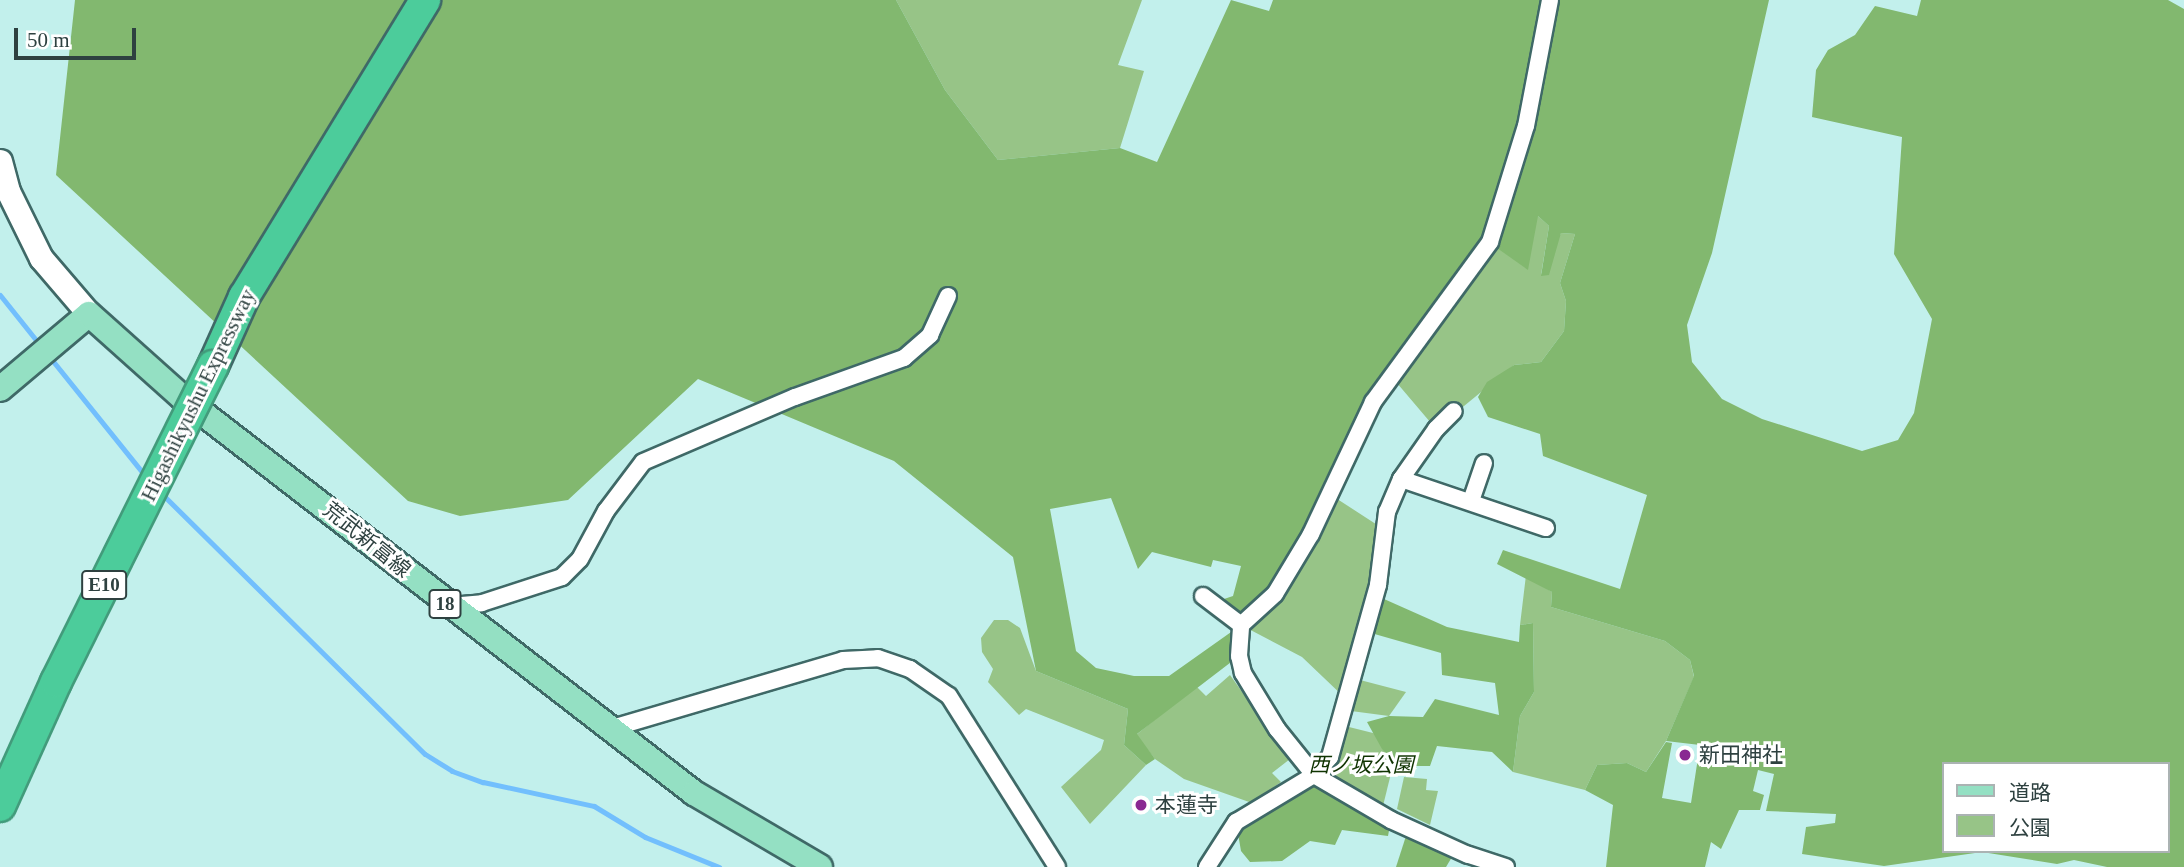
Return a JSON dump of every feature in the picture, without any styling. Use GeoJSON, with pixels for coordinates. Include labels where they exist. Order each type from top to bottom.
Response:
{"type":"FeatureCollection","features":[{"type":"Feature","properties":{"kind":"highway","name":"Higashikyushu Expressway"},"geometry":{"type":"LineString","coordinates":[[0,806],[56,682],[213,366],[244,297],[425,0]]}},
{"type":"Feature","properties":{"kind":"main road"},"geometry":{"type":"LineString","coordinates":[[0,162],[8,191],[41,258],[89,314],[0,389]]}},
{"type":"Feature","properties":{"kind":"main road","name":"荒武新富線"},"geometry":{"type":"LineString","coordinates":[[89,314],[183,398],[371,541],[447,607],[694,793],[820,867]]}},
{"type":"Feature","properties":{"kind":"street"},"geometry":{"type":"LineString","coordinates":[[1241,625],[1275,594],[1311,534],[1373,402],[1490,243],[1526,126],[1550,0]]}},
{"type":"Feature","properties":{"kind":"street"},"geometry":{"type":"LineString","coordinates":[[447,607],[482,603],[562,577],[580,559],[606,511],[643,462],[795,397],[904,358],[930,335],[948,296]]}},
{"type":"Feature","properties":{"kind":"street"},"geometry":{"type":"LineString","coordinates":[[1207,867],[1237,822],[1314,775],[1330,757],[1378,585],[1387,512],[1401,479],[1436,429],[1454,411]]}},
{"type":"Feature","properties":{"kind":"street"},"geometry":{"type":"LineString","coordinates":[[1471,501],[1484,463]]}},
{"type":"Feature","properties":{"kind":"street"},"geometry":{"type":"LineString","coordinates":[[1401,479],[1546,528]]}},
{"type":"Feature","properties":{"kind":"street"},"geometry":{"type":"LineString","coordinates":[[1203,596],[1241,625]]}},
{"type":"Feature","properties":{"kind":"street"},"geometry":{"type":"LineString","coordinates":[[1241,625],[1243,673],[1277,729],[1314,775],[1391,820],[1468,855],[1506,867]]}},
{"type":"Feature","properties":{"kind":"street"},"geometry":{"type":"LineString","coordinates":[[609,729],[843,660],[878,659],[910,669],[949,696],[1057,867]]}},
{"type":"Feature","properties":{"kind":"green space"},"geometry":{"type":"Polygon","coordinates":[[[75,0],[896,0],[945,90],[998,160],[1120,148],[1157,162],[1231,0],[1269,11],[1273,0],[1769,0],[1712,253],[1687,325],[1692,362],[1722,399],[1762,419],[1862,451],[1898,440],[1914,413],[1932,319],[1894,254],[1902,137],[1812,117],[1816,70],[1828,50],[1855,35],[1875,6],[1917,16],[1921,0],[2168,0],[2184,9],[2184,867],[2107,867],[2074,860],[2057,864],[1988,853],[2170,853],[2170,762],[1942,762],[1942,853],[1975,853],[1884,866],[1802,854],[1806,827],[1835,823],[1836,814],[1766,811],[1774,774],[1758,770],[1753,791],[1764,795],[1760,810],[1739,810],[1721,849],[1711,842],[1705,867],[1606,867],[1613,805],[1585,790],[1597,765],[1627,763],[1646,772],[1666,742],[1672,743],[1662,798],[1691,803],[1700,745],[1666,741],[1694,676],[1690,660],[1665,641],[1551,607],[1552,592],[1497,564],[1503,550],[1620,589],[1647,495],[1543,456],[1540,434],[1488,417],[1478,397],[1487,382],[1514,365],[1541,362],[1564,331],[1566,301],[1560,283],[1575,234],[1561,233],[1549,275],[1541,276],[1549,226],[1538,216],[1528,270],[1490,243],[1373,402],[1275,594],[1241,625],[1239,656],[1137,734],[1155,759],[1146,765],[1124,745],[1128,709],[1036,671],[1013,557],[894,461],[698,379],[568,500],[460,516],[408,501],[56,175],[75,0]],[[1111,498],[1050,509],[1076,651],[1096,668],[1134,676],[1169,676],[1241,625],[1212,603],[1233,596],[1241,566],[1213,560],[1211,567],[1152,552],[1138,569],[1111,498]]]}},
{"type":"Feature","properties":{"kind":"green space"},"geometry":{"type":"Polygon","coordinates":[[[896,0],[1142,0],[1118,65],[1144,71],[1120,148],[998,160],[945,90],[896,0]]]}},
{"type":"Feature","properties":{"kind":"green space"},"geometry":{"type":"Polygon","coordinates":[[[1537,215],[1549,226],[1541,275],[1561,233],[1575,234],[1560,283],[1566,301],[1564,331],[1541,362],[1514,365],[1436,429],[1391,376],[1490,242],[1537,215]]]}},
{"type":"Feature","properties":{"kind":"green space"},"geometry":{"type":"Polygon","coordinates":[[[1328,493],[1385,530],[1345,698],[1302,657],[1241,625],[1328,493]]]}},
{"type":"Feature","properties":{"kind":"green space"},"geometry":{"type":"Polygon","coordinates":[[[1526,575],[1552,592],[1551,607],[1665,641],[1690,660],[1694,677],[1666,741],[1646,772],[1627,763],[1597,765],[1585,790],[1513,772],[1520,716],[1534,692],[1533,623],[1520,625],[1526,575]]]}},
{"type":"Feature","properties":{"kind":"green space"},"geometry":{"type":"Polygon","coordinates":[[[1375,595],[1447,627],[1519,642],[1520,625],[1533,623],[1534,692],[1520,716],[1513,772],[1492,752],[1437,746],[1430,766],[1411,766],[1394,761],[1382,749],[1367,722],[1389,716],[1423,717],[1435,699],[1499,715],[1495,683],[1442,675],[1441,653],[1364,631],[1375,595]]]}},
{"type":"Feature","properties":{"kind":"green space"},"geometry":{"type":"Polygon","coordinates":[[[994,620],[1008,620],[1020,628],[1036,671],[1128,709],[1124,745],[1146,765],[1090,824],[1061,787],[1101,750],[1104,740],[1026,709],[1019,715],[988,682],[993,669],[982,652],[981,638],[994,620]]]}},
{"type":"Feature","properties":{"kind":"green space"},"geometry":{"type":"Polygon","coordinates":[[[1230,675],[1290,759],[1272,773],[1281,782],[1252,803],[1184,779],[1155,759],[1136,735],[1196,686],[1206,696],[1230,675]]]}},
{"type":"Feature","properties":{"kind":"green space"},"geometry":{"type":"Polygon","coordinates":[[[1360,680],[1406,692],[1389,716],[1351,711],[1360,680]]]}},
{"type":"Feature","properties":{"kind":"green space","name":"西ノ坂公園"},"geometry":{"type":"Polygon","coordinates":[[[1345,726],[1377,734],[1394,761],[1383,806],[1330,774],[1345,726]]]}},
{"type":"Feature","properties":{"kind":"green space"},"geometry":{"type":"Polygon","coordinates":[[[1314,775],[1391,820],[1388,836],[1342,830],[1335,845],[1310,841],[1282,861],[1250,862],[1241,851],[1236,822],[1314,775]]]}},
{"type":"Feature","properties":{"kind":"green space"},"geometry":{"type":"Polygon","coordinates":[[[1404,777],[1427,779],[1426,790],[1438,791],[1430,825],[1397,809],[1404,777]]]}},
{"type":"Feature","properties":{"kind":"green space"},"geometry":{"type":"Polygon","coordinates":[[[1406,836],[1452,857],[1446,867],[1396,867],[1406,836]]]}},
{"type":"Feature","properties":{"kind":"waterway"},"geometry":{"type":"LineString","coordinates":[[0,295],[40,345]]}},
{"type":"Feature","properties":{"kind":"waterway"},"geometry":{"type":"LineString","coordinates":[[48,355],[147,478]]}},
{"type":"Feature","properties":{"kind":"waterway"},"geometry":{"type":"LineString","coordinates":[[161,493],[425,754],[452,771],[483,782],[594,806],[645,837],[719,867]]}},
{"type":"Feature","properties":{"kind":"place","name":"新田神社"},"geometry":{"type":"Point","coordinates":[1685,755]}},
{"type":"Feature","properties":{"kind":"place","name":"本蓮寺"},"geometry":{"type":"Point","coordinates":[1141,805]}}]}
